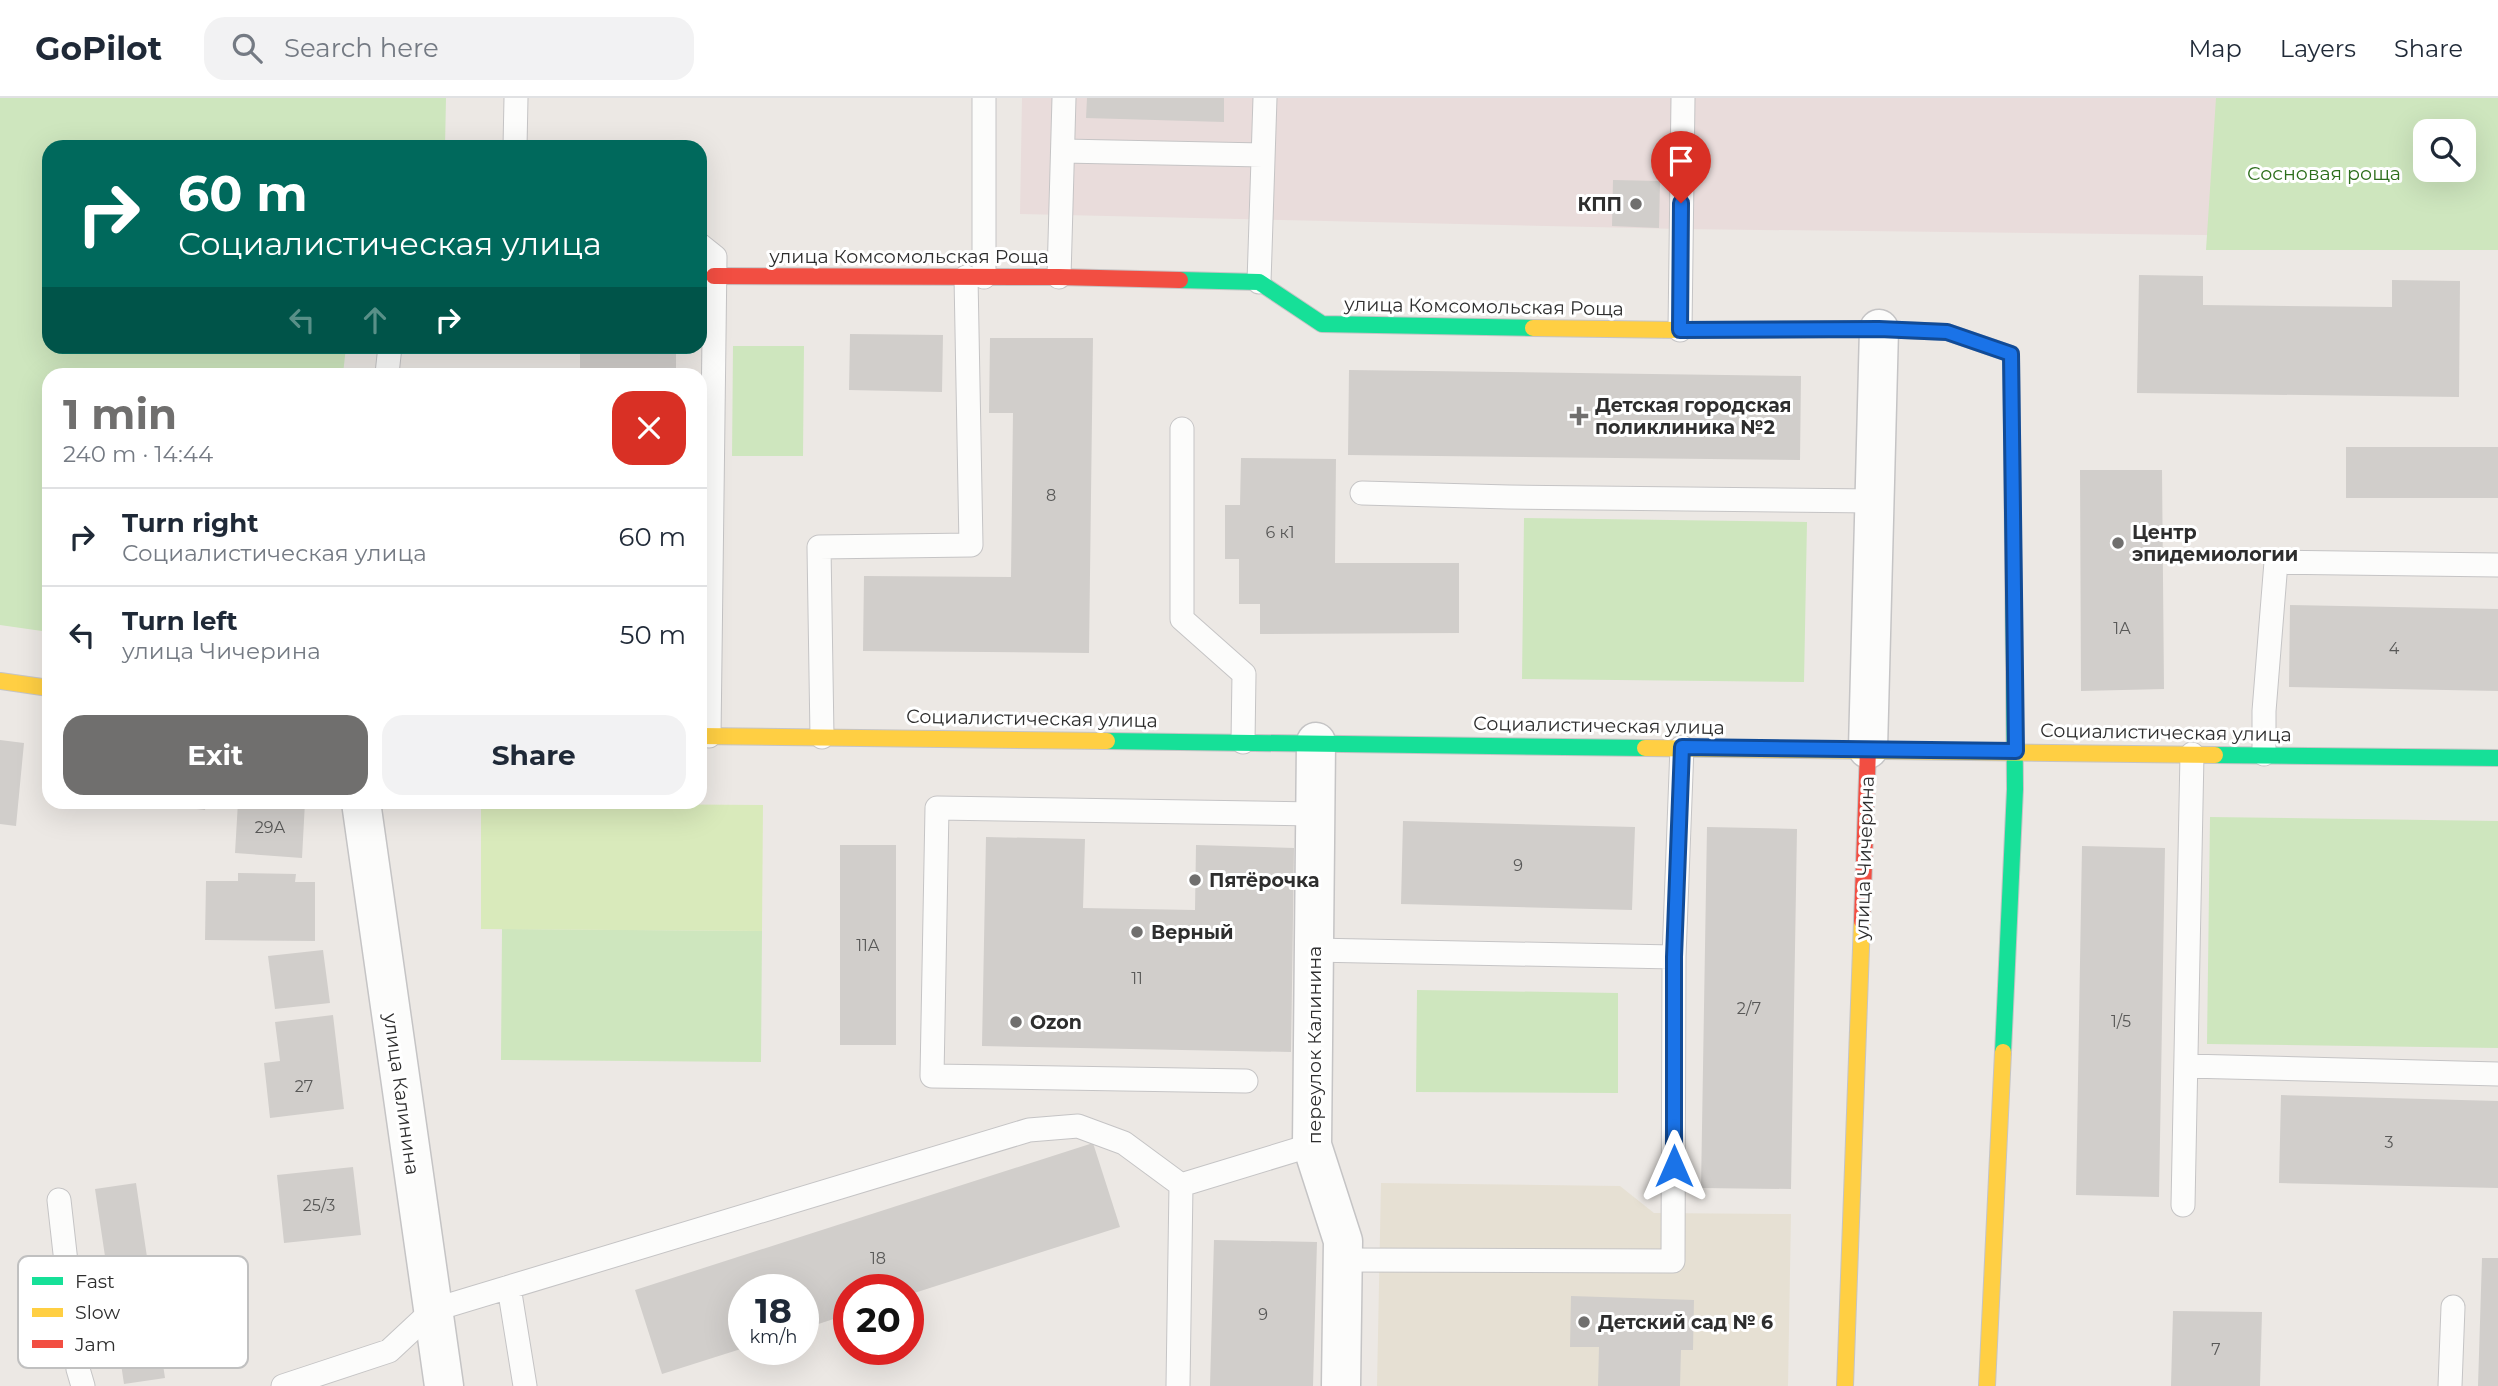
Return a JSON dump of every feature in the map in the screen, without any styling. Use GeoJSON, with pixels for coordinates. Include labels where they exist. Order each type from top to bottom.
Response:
{"type":"FeatureCollection","features":[{"type":"Feature","properties":{"kind":"street","name":"улица Комсомольская Роща"},"geometry":{"type":"LineString","coordinates":[[714,276],[1059,277],[1259,282],[1322,324],[1680,330],[1879,329],[1947,332],[2011,354],[2016,751]]}},
{"type":"Feature","properties":{"kind":"street","name":"улица Чичерина"},"geometry":{"type":"LineString","coordinates":[[1845,1386],[1868,749],[1879,329]]}},
{"type":"Feature","properties":{"kind":"street"},"geometry":{"type":"LineString","coordinates":[[0,681],[42,687]]}},
{"type":"Feature","properties":{"kind":"street","name":"Социалистическая улица"},"geometry":{"type":"LineString","coordinates":[[707,736],[2498,758]]}},
{"type":"Feature","properties":{"kind":"street","name":"переулок Калинина"},"geometry":{"type":"LineString","coordinates":[[1316,742],[1312,1145],[1343,1241],[1341,1386]]}},
{"type":"Feature","properties":{"kind":"street"},"geometry":{"type":"LineString","coordinates":[[1987,1386],[2016,751]]}},
{"type":"Feature","properties":{"kind":"street","name":"улица Калинина"},"geometry":{"type":"LineString","coordinates":[[362,809],[443,1386]]}},
{"type":"Feature","properties":{"kind":"lane"},"geometry":{"type":"LineString","coordinates":[[515,140],[516,98]]}},
{"type":"Feature","properties":{"kind":"lane"},"geometry":{"type":"LineString","coordinates":[[822,737],[819,548],[971,545],[975,277],[984,98]]}},
{"type":"Feature","properties":{"kind":"lane"},"geometry":{"type":"LineString","coordinates":[[1059,277],[1064,98]]}},
{"type":"Feature","properties":{"kind":"lane"},"geometry":{"type":"LineString","coordinates":[[1259,282],[1265,98]]}},
{"type":"Feature","properties":{"kind":"lane"},"geometry":{"type":"LineString","coordinates":[[1680,330],[1683,98]]}},
{"type":"Feature","properties":{"kind":"lane"},"geometry":{"type":"LineString","coordinates":[[1063,151],[1264,155]]}},
{"type":"Feature","properties":{"kind":"lane"},"geometry":{"type":"LineString","coordinates":[[707,251],[715,257],[707,598]]}},
{"type":"Feature","properties":{"kind":"lane"},"geometry":{"type":"LineString","coordinates":[[1182,429],[1182,619],[1244,674],[1243,742]]}},
{"type":"Feature","properties":{"kind":"lane"},"geometry":{"type":"LineString","coordinates":[[1362,493],[1874,501]]}},
{"type":"Feature","properties":{"kind":"lane"},"geometry":{"type":"LineString","coordinates":[[2264,754],[2264,711],[2276,562],[2498,565]]}},
{"type":"Feature","properties":{"kind":"lane"},"geometry":{"type":"LineString","coordinates":[[1343,1260],[1673,1261],[1674,957],[1682,747]]}},
{"type":"Feature","properties":{"kind":"lane"},"geometry":{"type":"LineString","coordinates":[[2183,1205],[2192,754]]}},
{"type":"Feature","properties":{"kind":"lane"},"geometry":{"type":"LineString","coordinates":[[1247,1082],[932,1076],[937,808],[1314,814]]}},
{"type":"Feature","properties":{"kind":"lane"},"geometry":{"type":"LineString","coordinates":[[1313,950],[1674,957]]}},
{"type":"Feature","properties":{"kind":"lane"},"geometry":{"type":"LineString","coordinates":[[2187,1066],[2498,1074]]}},
{"type":"Feature","properties":{"kind":"lane"},"geometry":{"type":"LineString","coordinates":[[283,1386],[389,1351],[433,1310],[1029,1130],[1078,1126],[1125,1143],[1181,1185]]}},
{"type":"Feature","properties":{"kind":"lane"},"geometry":{"type":"LineString","coordinates":[[1181,1185],[1312,1145]]}},
{"type":"Feature","properties":{"kind":"lane"},"geometry":{"type":"LineString","coordinates":[[1178,1386],[1181,1185]]}},
{"type":"Feature","properties":{"kind":"lane"},"geometry":{"type":"LineString","coordinates":[[60,1200],[66,1256]]}},
{"type":"Feature","properties":{"kind":"lane"},"geometry":{"type":"LineString","coordinates":[[509,1287],[525,1386]]}},
{"type":"Feature","properties":{"kind":"lane"},"geometry":{"type":"LineString","coordinates":[[2450,1386],[2454,1307]]}},
{"type":"Feature","properties":{"kind":"lane"},"geometry":{"type":"LineString","coordinates":[[78,1368],[83,1386]]}},
{"type":"Feature","properties":{"kind":"shaded area"},"geometry":{"type":"Polygon","coordinates":[[[1022,98],[2449,98],[2434,119],[2413,119],[2413,162],[2381,237],[1681,229],[1020,214],[1022,98]]]}},
{"type":"Feature","properties":{"kind":"shaded area","name":"Детский сад № 6"},"geometry":{"type":"Polygon","coordinates":[[[1381,1183],[1620,1186],[1654,1213],[1791,1214],[1788,1386],[1377,1386],[1381,1183]]]}},
{"type":"Feature","properties":{"kind":"green space"},"geometry":{"type":"Polygon","coordinates":[[[0,98],[446,98],[445,140],[42,140],[42,354],[345,354],[344,368],[42,368],[42,631],[0,625],[0,98]]]}},
{"type":"Feature","properties":{"kind":"green space","name":"Сосновая роща"},"geometry":{"type":"Polygon","coordinates":[[[2216,98],[2498,98],[2498,250],[2206,250],[2216,98]]]}},
{"type":"Feature","properties":{"kind":"green space"},"geometry":{"type":"Polygon","coordinates":[[[733,346],[804,346],[803,456],[732,456],[733,346]]]}},
{"type":"Feature","properties":{"kind":"green space"},"geometry":{"type":"Polygon","coordinates":[[[1524,518],[1807,522],[1804,682],[1522,679],[1524,518]]]}},
{"type":"Feature","properties":{"kind":"green space"},"geometry":{"type":"Polygon","coordinates":[[[707,805],[763,805],[762,931],[481,929],[481,809],[707,809],[707,805]]]}},
{"type":"Feature","properties":{"kind":"green space"},"geometry":{"type":"Polygon","coordinates":[[[2210,817],[2498,821],[2498,1048],[2207,1044],[2210,817]]]}},
{"type":"Feature","properties":{"kind":"green space"},"geometry":{"type":"Polygon","coordinates":[[[502,929],[762,931],[761,1062],[501,1060],[502,929]]]}},
{"type":"Feature","properties":{"kind":"green space"},"geometry":{"type":"Polygon","coordinates":[[[1417,990],[1618,993],[1618,1093],[1416,1092],[1417,990]]]}},
{"type":"Feature","properties":{"kind":"building"},"geometry":{"type":"Polygon","coordinates":[[[1087,98],[1224,98],[1224,122],[1086,118],[1087,98]]]}},
{"type":"Feature","properties":{"kind":"building","name":"КПП"},"geometry":{"type":"Polygon","coordinates":[[[1613,180],[1660,181],[1659,228],[1612,226],[1613,180]]]}},
{"type":"Feature","properties":{"kind":"building"},"geometry":{"type":"Polygon","coordinates":[[[2139,275],[2203,276],[2203,305],[2392,307],[2392,280],[2460,281],[2459,397],[2137,393],[2139,275]]]}},
{"type":"Feature","properties":{"kind":"building"},"geometry":{"type":"Polygon","coordinates":[[[850,334],[943,335],[942,392],[849,390],[850,334]]]}},
{"type":"Feature","properties":{"kind":"building"},"geometry":{"type":"Polygon","coordinates":[[[990,338],[1093,338],[1089,653],[863,651],[864,576],[1011,577],[1013,413],[989,413],[990,338]]]}},
{"type":"Feature","properties":{"kind":"building"},"geometry":{"type":"Polygon","coordinates":[[[580,354],[676,354],[676,368],[580,368],[580,354]]]}},
{"type":"Feature","properties":{"kind":"building"},"geometry":{"type":"Polygon","coordinates":[[[1349,370],[1801,376],[1800,460],[1348,455],[1349,370]]]}},
{"type":"Feature","properties":{"kind":"building"},"geometry":{"type":"Polygon","coordinates":[[[2346,447],[2498,447],[2498,498],[2346,498],[2346,447]]]}},
{"type":"Feature","properties":{"kind":"building"},"geometry":{"type":"Polygon","coordinates":[[[1241,458],[1336,459],[1335,563],[1459,563],[1459,633],[1260,634],[1260,604],[1239,604],[1239,559],[1225,559],[1225,505],[1240,505],[1241,458]]]}},
{"type":"Feature","properties":{"kind":"building"},"geometry":{"type":"Polygon","coordinates":[[[2080,470],[2162,470],[2164,689],[2081,691],[2080,470]]]}},
{"type":"Feature","properties":{"kind":"building"},"geometry":{"type":"Polygon","coordinates":[[[2290,605],[2498,609],[2498,691],[2289,687],[2290,605]]]}},
{"type":"Feature","properties":{"kind":"building"},"geometry":{"type":"Polygon","coordinates":[[[0,740],[24,743],[16,826],[0,824],[0,740]]]}},
{"type":"Feature","properties":{"kind":"building"},"geometry":{"type":"Polygon","coordinates":[[[238,809],[305,809],[302,858],[235,853],[238,809]]]}},
{"type":"Feature","properties":{"kind":"building"},"geometry":{"type":"Polygon","coordinates":[[[1403,821],[1635,827],[1632,910],[1401,904],[1403,821]]]}},
{"type":"Feature","properties":{"kind":"building"},"geometry":{"type":"Polygon","coordinates":[[[1707,827],[1797,829],[1791,1189],[1701,1188],[1707,827]]]}},
{"type":"Feature","properties":{"kind":"building"},"geometry":{"type":"Polygon","coordinates":[[[986,837],[1085,839],[1083,908],[1195,910],[1196,845],[1294,848],[1291,1052],[982,1046],[986,837]]]}},
{"type":"Feature","properties":{"kind":"building"},"geometry":{"type":"Polygon","coordinates":[[[840,845],[896,845],[896,1045],[840,1045],[840,845]]]}},
{"type":"Feature","properties":{"kind":"building"},"geometry":{"type":"Polygon","coordinates":[[[2082,846],[2165,848],[2159,1197],[2076,1195],[2082,846]]]}},
{"type":"Feature","properties":{"kind":"building"},"geometry":{"type":"Polygon","coordinates":[[[238,873],[296,874],[295,882],[315,882],[315,941],[205,940],[206,881],[238,881],[238,873]]]}},
{"type":"Feature","properties":{"kind":"building"},"geometry":{"type":"Polygon","coordinates":[[[323,950],[330,1003],[275,1009],[268,956],[323,950]]]}},
{"type":"Feature","properties":{"kind":"building"},"geometry":{"type":"Polygon","coordinates":[[[333,1015],[344,1109],[270,1118],[264,1063],[280,1061],[275,1022],[333,1015]]]}},
{"type":"Feature","properties":{"kind":"building"},"geometry":{"type":"Polygon","coordinates":[[[2281,1095],[2498,1101],[2498,1188],[2279,1183],[2281,1095]]]}},
{"type":"Feature","properties":{"kind":"building"},"geometry":{"type":"Polygon","coordinates":[[[1093,1143],[1120,1227],[924,1290],[924,1274],[833,1274],[833,1319],[819,1324],[819,1274],[728,1274],[728,1353],[662,1374],[635,1290],[1093,1143]]]}},
{"type":"Feature","properties":{"kind":"building"},"geometry":{"type":"Polygon","coordinates":[[[353,1167],[361,1235],[284,1243],[277,1175],[353,1167]]]}},
{"type":"Feature","properties":{"kind":"building"},"geometry":{"type":"Polygon","coordinates":[[[136,1183],[147,1256],[105,1256],[95,1189],[136,1183]]]}},
{"type":"Feature","properties":{"kind":"building"},"geometry":{"type":"Polygon","coordinates":[[[1214,1240],[1317,1242],[1313,1386],[1210,1386],[1214,1240]]]}},
{"type":"Feature","properties":{"kind":"building"},"geometry":{"type":"Polygon","coordinates":[[[2482,1258],[2498,1258],[2498,1386],[2478,1386],[2482,1258]]]}},
{"type":"Feature","properties":{"kind":"building"},"geometry":{"type":"Polygon","coordinates":[[[1571,1296],[1694,1300],[1693,1350],[1681,1350],[1680,1386],[1598,1386],[1599,1347],[1570,1347],[1571,1296]]]}},
{"type":"Feature","properties":{"kind":"building"},"geometry":{"type":"Polygon","coordinates":[[[2173,1311],[2262,1312],[2260,1386],[2171,1386],[2173,1311]]]}},
{"type":"Feature","properties":{"kind":"building"},"geometry":{"type":"Polygon","coordinates":[[[122,1368],[164,1368],[165,1378],[124,1384],[122,1368]]]}},
{"type":"Feature","properties":{"kind":"traffic: fast"},"geometry":{"type":"LineString","coordinates":[[1180,280],[1259,282],[1322,324],[1533,328]]}},
{"type":"Feature","properties":{"kind":"traffic: fast"},"geometry":{"type":"LineString","coordinates":[[2003,1052],[2015,789],[2012,425]]}},
{"type":"Feature","properties":{"kind":"traffic: fast"},"geometry":{"type":"LineString","coordinates":[[1107,741],[1645,748]]}},
{"type":"Feature","properties":{"kind":"traffic: fast"},"geometry":{"type":"LineString","coordinates":[[2215,755],[2498,758]]}},
{"type":"Feature","properties":{"kind":"traffic: slow"},"geometry":{"type":"LineString","coordinates":[[1533,328],[1879,329],[1947,332],[2011,354],[2012,425]]}},
{"type":"Feature","properties":{"kind":"traffic: slow"},"geometry":{"type":"LineString","coordinates":[[0,681],[42,687]]}},
{"type":"Feature","properties":{"kind":"traffic: slow"},"geometry":{"type":"LineString","coordinates":[[707,736],[1107,741]]}},
{"type":"Feature","properties":{"kind":"traffic: slow"},"geometry":{"type":"LineString","coordinates":[[1645,748],[2215,755]]}},
{"type":"Feature","properties":{"kind":"traffic: slow"},"geometry":{"type":"LineString","coordinates":[[1845,1386],[1862,921]]}},
{"type":"Feature","properties":{"kind":"traffic: slow"},"geometry":{"type":"LineString","coordinates":[[1987,1386],[2003,1052]]}},
{"type":"Feature","properties":{"kind":"traffic: jam"},"geometry":{"type":"LineString","coordinates":[[714,276],[1180,280]]}},
{"type":"Feature","properties":{"kind":"traffic: jam"},"geometry":{"type":"LineString","coordinates":[[1862,921],[1868,749]]}},
{"type":"Feature","properties":{"kind":"place","name":"КПП"},"geometry":{"type":"Point","coordinates":[1636,204]}},
{"type":"Feature","properties":{"kind":"place","name":"Детская городская поликлиника №2"},"geometry":{"type":"Point","coordinates":[1579,416]}},
{"type":"Feature","properties":{"kind":"place","name":"Центр эпидемиологии"},"geometry":{"type":"Point","coordinates":[2118,543]}},
{"type":"Feature","properties":{"kind":"place","name":"Пятёрочка"},"geometry":{"type":"Point","coordinates":[1195,880]}},
{"type":"Feature","properties":{"kind":"place","name":"Верный"},"geometry":{"type":"Point","coordinates":[1137,932]}},
{"type":"Feature","properties":{"kind":"place","name":"Ozon"},"geometry":{"type":"Point","coordinates":[1016,1022]}},
{"type":"Feature","properties":{"kind":"place","name":"Детский сад № 6"},"geometry":{"type":"Point","coordinates":[1584,1322]}},
{"type":"Feature","properties":{"kind":"route"},"geometry":{"type":"LineString","coordinates":[[1674,1166],[1674,957],[1682,747],[2016,751],[2011,354],[1947,332],[1879,329],[1680,330],[1681,203]]}}]}
